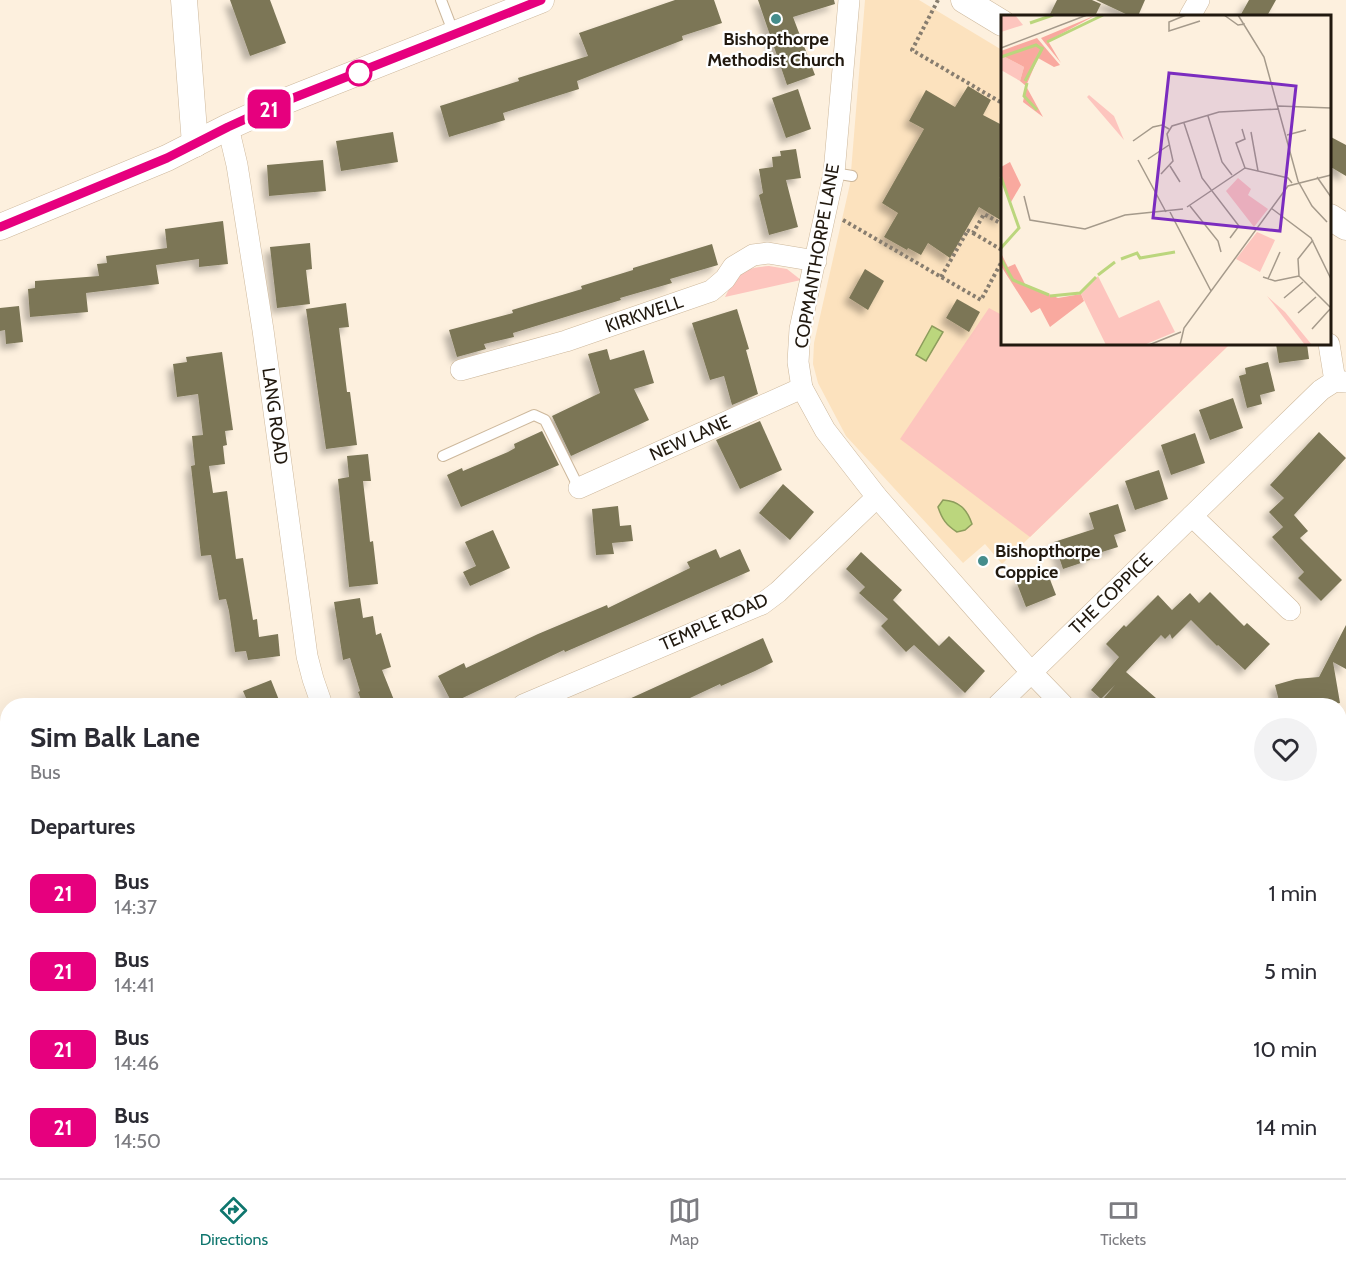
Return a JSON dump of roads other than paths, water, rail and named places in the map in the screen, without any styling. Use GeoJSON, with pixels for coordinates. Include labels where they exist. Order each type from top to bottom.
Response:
{"type":"FeatureCollection","features":[{"type":"Feature","properties":{"kind":"street"},"geometry":{"type":"LineString","coordinates":[[184,0],[195,144]]}},
{"type":"Feature","properties":{"kind":"street"},"geometry":{"type":"LineString","coordinates":[[0,227],[195,144],[283,102],[541,0]]}},
{"type":"Feature","properties":{"kind":"street","name":"COPMANTHORPE LANE"},"geometry":{"type":"LineString","coordinates":[[849,0],[843,175],[827,210],[800,329],[798,362],[802,388],[825,430],[877,497],[1056,698]]}},
{"type":"Feature","properties":{"kind":"street"},"geometry":{"type":"LineString","coordinates":[[1191,15],[1199,0]]}},
{"type":"Feature","properties":{"kind":"street","name":"LANG ROAD"},"geometry":{"type":"LineString","coordinates":[[228,127],[237,165],[263,330],[307,656],[320,698]]}},
{"type":"Feature","properties":{"kind":"street"},"geometry":{"type":"LineString","coordinates":[[1331,219],[1346,227]]}},
{"type":"Feature","properties":{"kind":"street","name":"KIRKWELL"},"geometry":{"type":"LineString","coordinates":[[461,370],[566,342],[711,291],[725,279],[733,267],[753,255],[768,253],[816,261]]}},
{"type":"Feature","properties":{"kind":"street","name":"THE COPPICE"},"geometry":{"type":"LineString","coordinates":[[1005,698],[1321,390],[1340,381],[1329,345]]}},
{"type":"Feature","properties":{"kind":"street","name":"NEW LANE"},"geometry":{"type":"LineString","coordinates":[[579,488],[802,388]]}},
{"type":"Feature","properties":{"kind":"street","name":"TEMPLE ROAD"},"geometry":{"type":"LineString","coordinates":[[540,698],[762,604],[778,592],[877,497]]}},
{"type":"Feature","properties":{"kind":"street"},"geometry":{"type":"LineString","coordinates":[[1192,516],[1290,610]]}},
{"type":"Feature","properties":{"kind":"lane"},"geometry":{"type":"LineString","coordinates":[[441,0],[454,34]]}},
{"type":"Feature","properties":{"kind":"lane"},"geometry":{"type":"LineString","coordinates":[[443,456],[534,415],[545,420],[579,488]]}},
{"type":"Feature","properties":{"kind":"place","name":"Bishopthorpe Methodist Church"},"geometry":{"type":"Point","coordinates":[776,19]}},
{"type":"Feature","properties":{"kind":"place","name":"Bishopthorpe Coppice"},"geometry":{"type":"Point","coordinates":[983,561]}}]}
